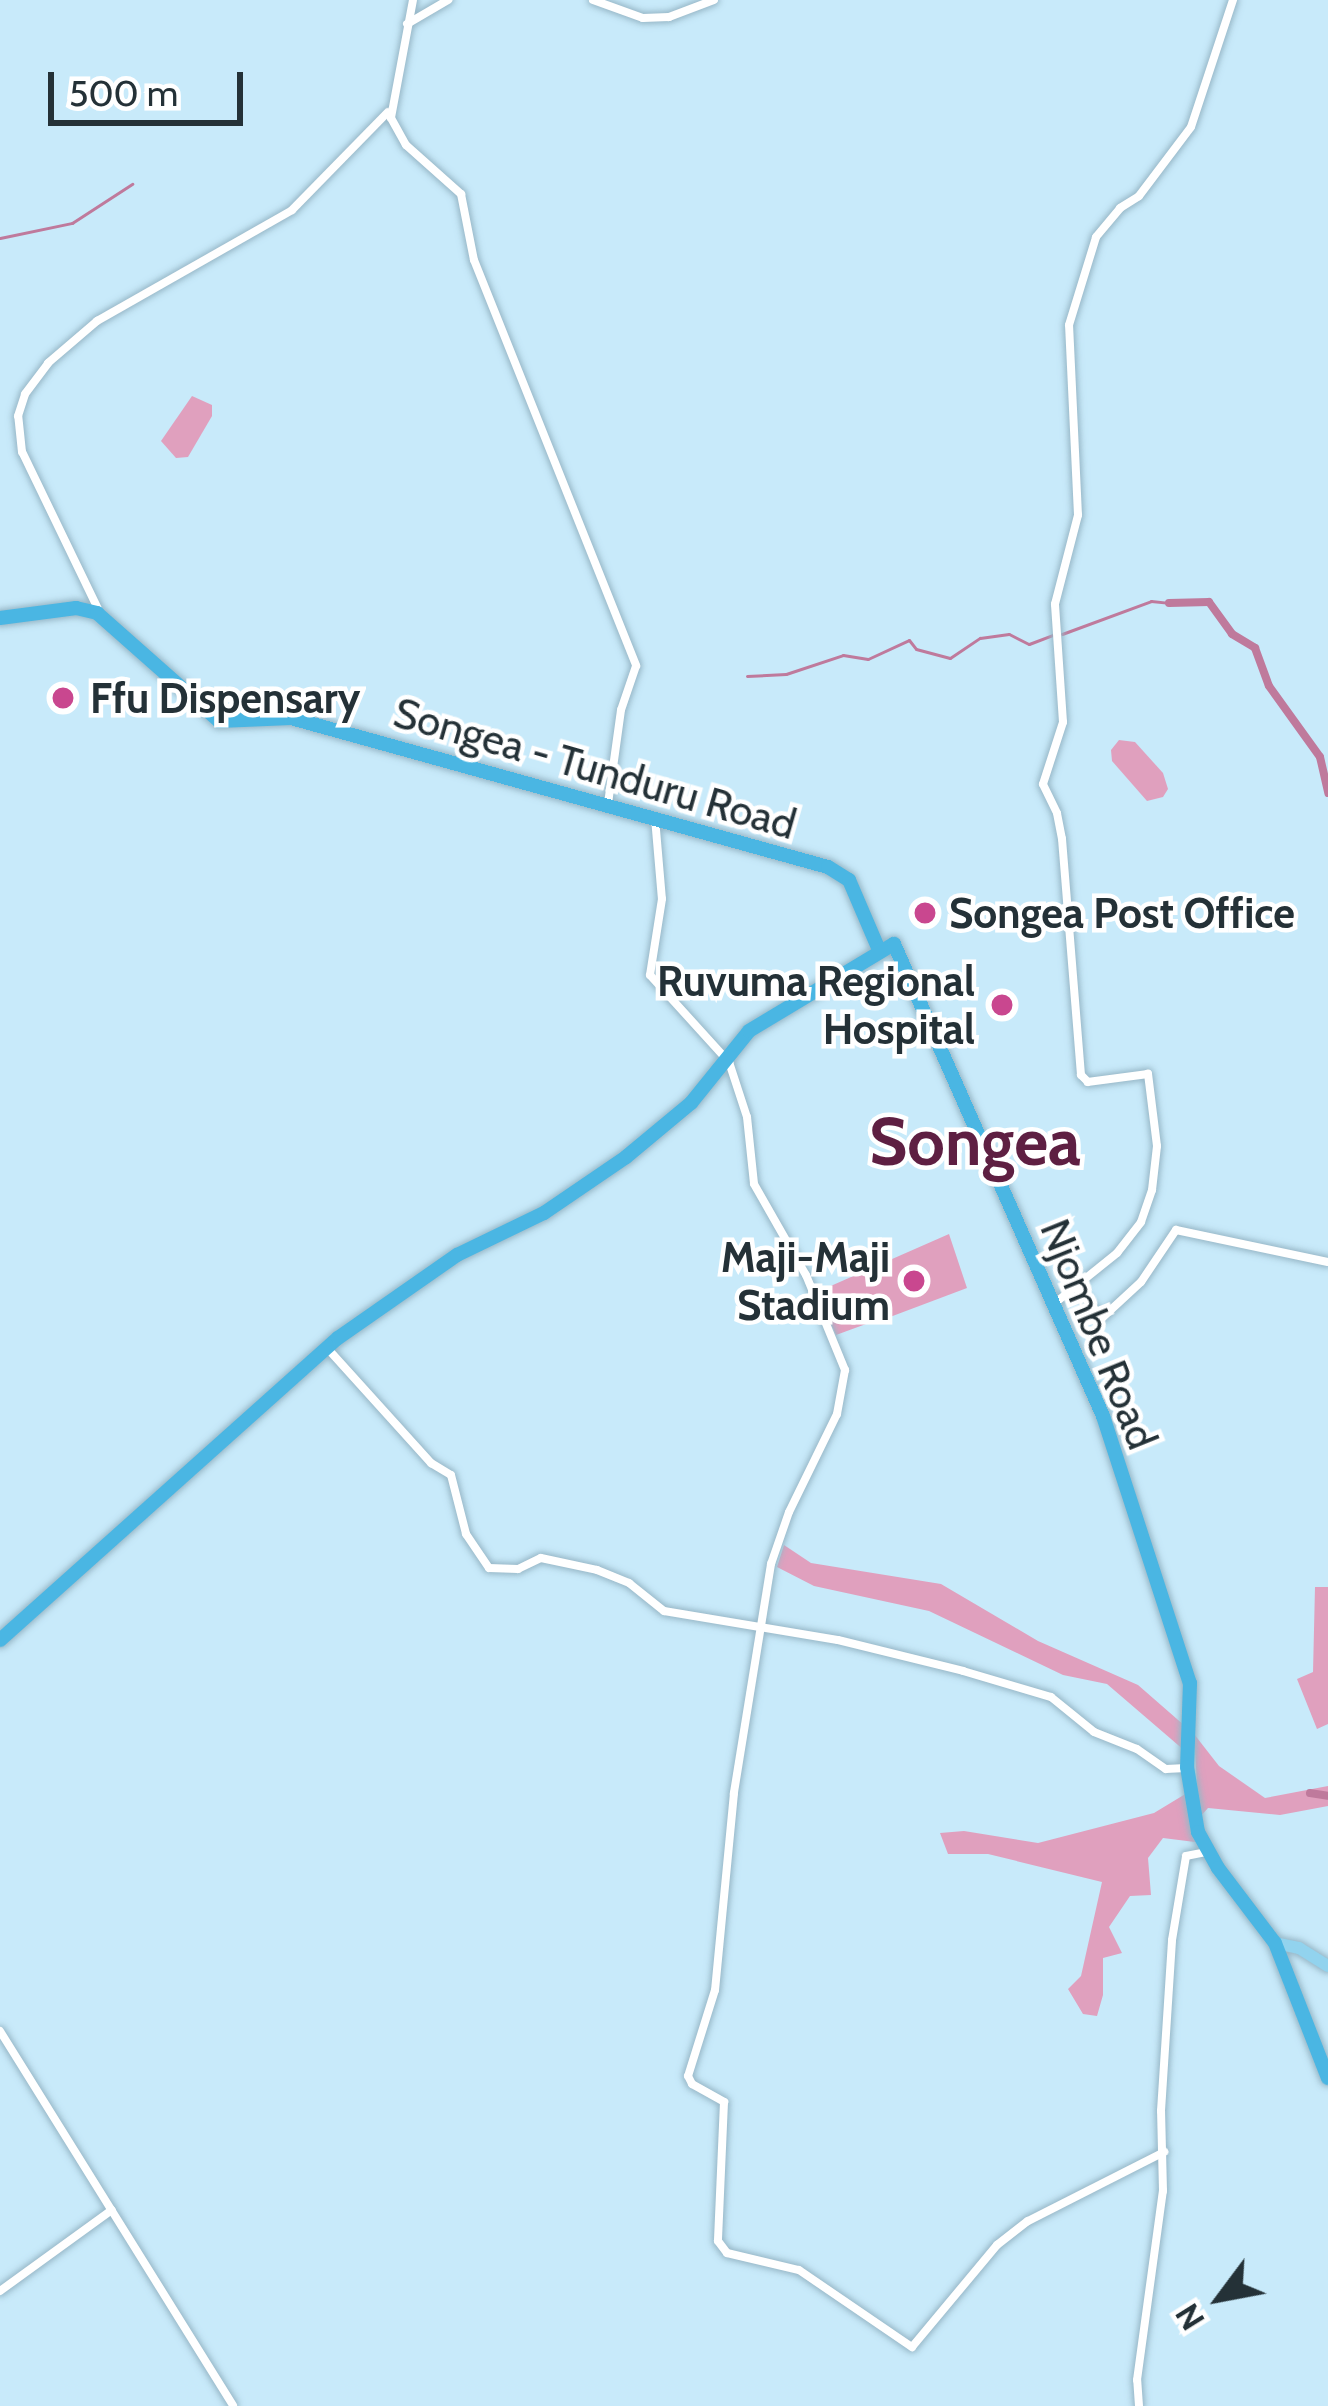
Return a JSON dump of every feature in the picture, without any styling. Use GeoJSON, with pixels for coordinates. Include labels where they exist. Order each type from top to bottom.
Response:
{"type":"FeatureCollection","features":[{"type":"Feature","properties":{"kind":"highway"},"geometry":{"type":"LineString","coordinates":[[0,618],[76,608],[100,615]]}},
{"type":"Feature","properties":{"kind":"highway","name":"Songea - Tunduru Road"},"geometry":{"type":"LineString","coordinates":[[100,615],[219,721],[291,718],[845,874],[879,950]]}},
{"type":"Feature","properties":{"kind":"highway","name":"Njombe Road"},"geometry":{"type":"LineString","coordinates":[[879,950],[894,944],[1100,1408],[1192,1694],[1187,1767],[1198,1830],[1208,1852],[1275,1943],[1328,2078]]}},
{"type":"Feature","properties":{"kind":"highway"},"geometry":{"type":"LineString","coordinates":[[0,1640],[328,1348],[457,1255],[544,1213],[634,1151],[692,1103],[726,1057],[774,1012],[879,950]]}},
{"type":"Feature","properties":{"kind":"main road"},"geometry":{"type":"LineString","coordinates":[[1275,1943],[1299,1948],[1328,1966]]}},
{"type":"Feature","properties":{"kind":"street"},"geometry":{"type":"LineString","coordinates":[[100,615],[22,452],[18,416],[25,394],[48,363],[97,321],[282,218],[389,111],[413,0]]}},
{"type":"Feature","properties":{"kind":"street"},"geometry":{"type":"LineString","coordinates":[[406,25],[448,0]]}},
{"type":"Feature","properties":{"kind":"street"},"geometry":{"type":"LineString","coordinates":[[593,0],[644,18],[669,17],[714,0]]}},
{"type":"Feature","properties":{"kind":"street"},"geometry":{"type":"LineString","coordinates":[[1054,1304],[1117,1253],[1145,1214],[1157,1132],[1148,1074],[1088,1082],[1080,1070],[1061,839],[1056,809],[1043,782],[1063,722],[1055,604],[1078,515],[1069,344],[1074,298],[1096,237],[1139,196],[1191,128],[1233,0]]}},
{"type":"Feature","properties":{"kind":"street"},"geometry":{"type":"LineString","coordinates":[[389,111],[406,145],[460,194],[474,260],[635,666],[622,710],[608,804]]}},
{"type":"Feature","properties":{"kind":"street"},"geometry":{"type":"LineString","coordinates":[[655,818],[662,899],[650,975],[726,1057],[742,1095],[754,1184],[806,1274],[845,1370],[837,1414],[778,1540],[734,1792],[716,1986],[688,2078],[724,2102],[716,2218],[724,2251],[799,2270],[912,2347],[997,2245],[1028,2221],[1059,2210],[1164,2152]]}},
{"type":"Feature","properties":{"kind":"street"},"geometry":{"type":"LineString","coordinates":[[1076,1287],[1102,1318],[1141,1282],[1176,1230],[1328,1262]]}},
{"type":"Feature","properties":{"kind":"street"},"geometry":{"type":"LineString","coordinates":[[328,1348],[428,1459],[450,1473],[466,1534],[490,1568],[518,1569],[548,1559],[623,1579],[664,1611],[838,1640],[1052,1697],[1094,1732],[1137,1749],[1166,1769],[1187,1767]]}},
{"type":"Feature","properties":{"kind":"street"},"geometry":{"type":"LineString","coordinates":[[1139,2406],[1137,2380],[1160,2226],[1161,2110],[1172,1940],[1186,1856],[1208,1852]]}},
{"type":"Feature","properties":{"kind":"street"},"geometry":{"type":"LineString","coordinates":[[0,2031],[233,2406]]}},
{"type":"Feature","properties":{"kind":"street"},"geometry":{"type":"LineString","coordinates":[[0,2291],[112,2210]]}},
{"type":"Feature","properties":{"kind":"shaded area"},"geometry":{"type":"Polygon","coordinates":[[[192,396],[212,405],[212,416],[188,457],[176,458],[161,441],[192,396]]]}},
{"type":"Feature","properties":{"kind":"shaded area"},"geometry":{"type":"Polygon","coordinates":[[[1119,740],[1135,742],[1163,773],[1168,789],[1163,797],[1147,801],[1112,761],[1111,750],[1119,740]]]}},
{"type":"Feature","properties":{"kind":"shaded area","name":"Maji-Maji Stadium"},"geometry":{"type":"Polygon","coordinates":[[[949,1234],[967,1288],[882,1320],[875,1307],[877,1320],[836,1335],[817,1292],[949,1234]]]}},
{"type":"Feature","properties":{"kind":"shaded area"},"geometry":{"type":"Polygon","coordinates":[[[784,1545],[811,1563],[941,1584],[1038,1641],[1138,1685],[1185,1726],[1185,1751],[1107,1684],[1063,1675],[929,1611],[814,1586],[777,1567],[784,1545]]]}},
{"type":"Feature","properties":{"kind":"shaded area"},"geometry":{"type":"Polygon","coordinates":[[[1315,1587],[1328,1587],[1328,1724],[1317,1729],[1297,1679],[1313,1672],[1315,1587]]]}},
{"type":"Feature","properties":{"kind":"shaded area"},"geometry":{"type":"Polygon","coordinates":[[[1194,1734],[1219,1766],[1265,1798],[1328,1786],[1328,1806],[1280,1815],[1208,1808],[1199,1818],[1194,1734]]]}},
{"type":"Feature","properties":{"kind":"shaded area"},"geometry":{"type":"Polygon","coordinates":[[[1187,1793],[1203,1843],[1163,1838],[1148,1858],[1151,1895],[1130,1896],[1109,1927],[1122,1953],[1103,1958],[1103,1995],[1097,2016],[1083,2014],[1068,1989],[1081,1976],[1102,1882],[988,1854],[948,1854],[940,1833],[964,1831],[1038,1843],[1154,1813],[1187,1793]]]}},
{"type":"Feature","properties":{"kind":"waterway"},"geometry":{"type":"LineString","coordinates":[[0,238],[72,223],[132,184]]}},
{"type":"Feature","properties":{"kind":"waterway"},"geometry":{"type":"LineString","coordinates":[[1062,634],[1151,601],[1169,603]]}},
{"type":"Feature","properties":{"kind":"waterway"},"geometry":{"type":"LineString","coordinates":[[1169,603],[1209,602],[1232,634],[1255,648],[1269,686],[1320,757],[1328,793]]}},
{"type":"Feature","properties":{"kind":"waterway"},"geometry":{"type":"LineString","coordinates":[[747,676],[786,674],[843,655],[868,659],[909,640],[916,649],[950,658],[980,638],[1009,634],[1029,644],[1052,635]]}},
{"type":"Feature","properties":{"kind":"waterway"},"geometry":{"type":"LineString","coordinates":[[1310,1793],[1328,1796]]}},
{"type":"Feature","properties":{"kind":"place","name":"Ffu Dispensary"},"geometry":{"type":"Point","coordinates":[63,698]}},
{"type":"Feature","properties":{"kind":"place","name":"Songea Post Office"},"geometry":{"type":"Point","coordinates":[925,913]}},
{"type":"Feature","properties":{"kind":"place","name":"Ruvuma Regional Hospital"},"geometry":{"type":"Point","coordinates":[1002,1005]}},
{"type":"Feature","properties":{"kind":"place","name":"Maji-Maji Stadium"},"geometry":{"type":"Point","coordinates":[914,1281]}},
{"type":"Feature","properties":{"kind":"district","name":"Songea"},"geometry":{"type":"Point","coordinates":[975,1142]}}]}
